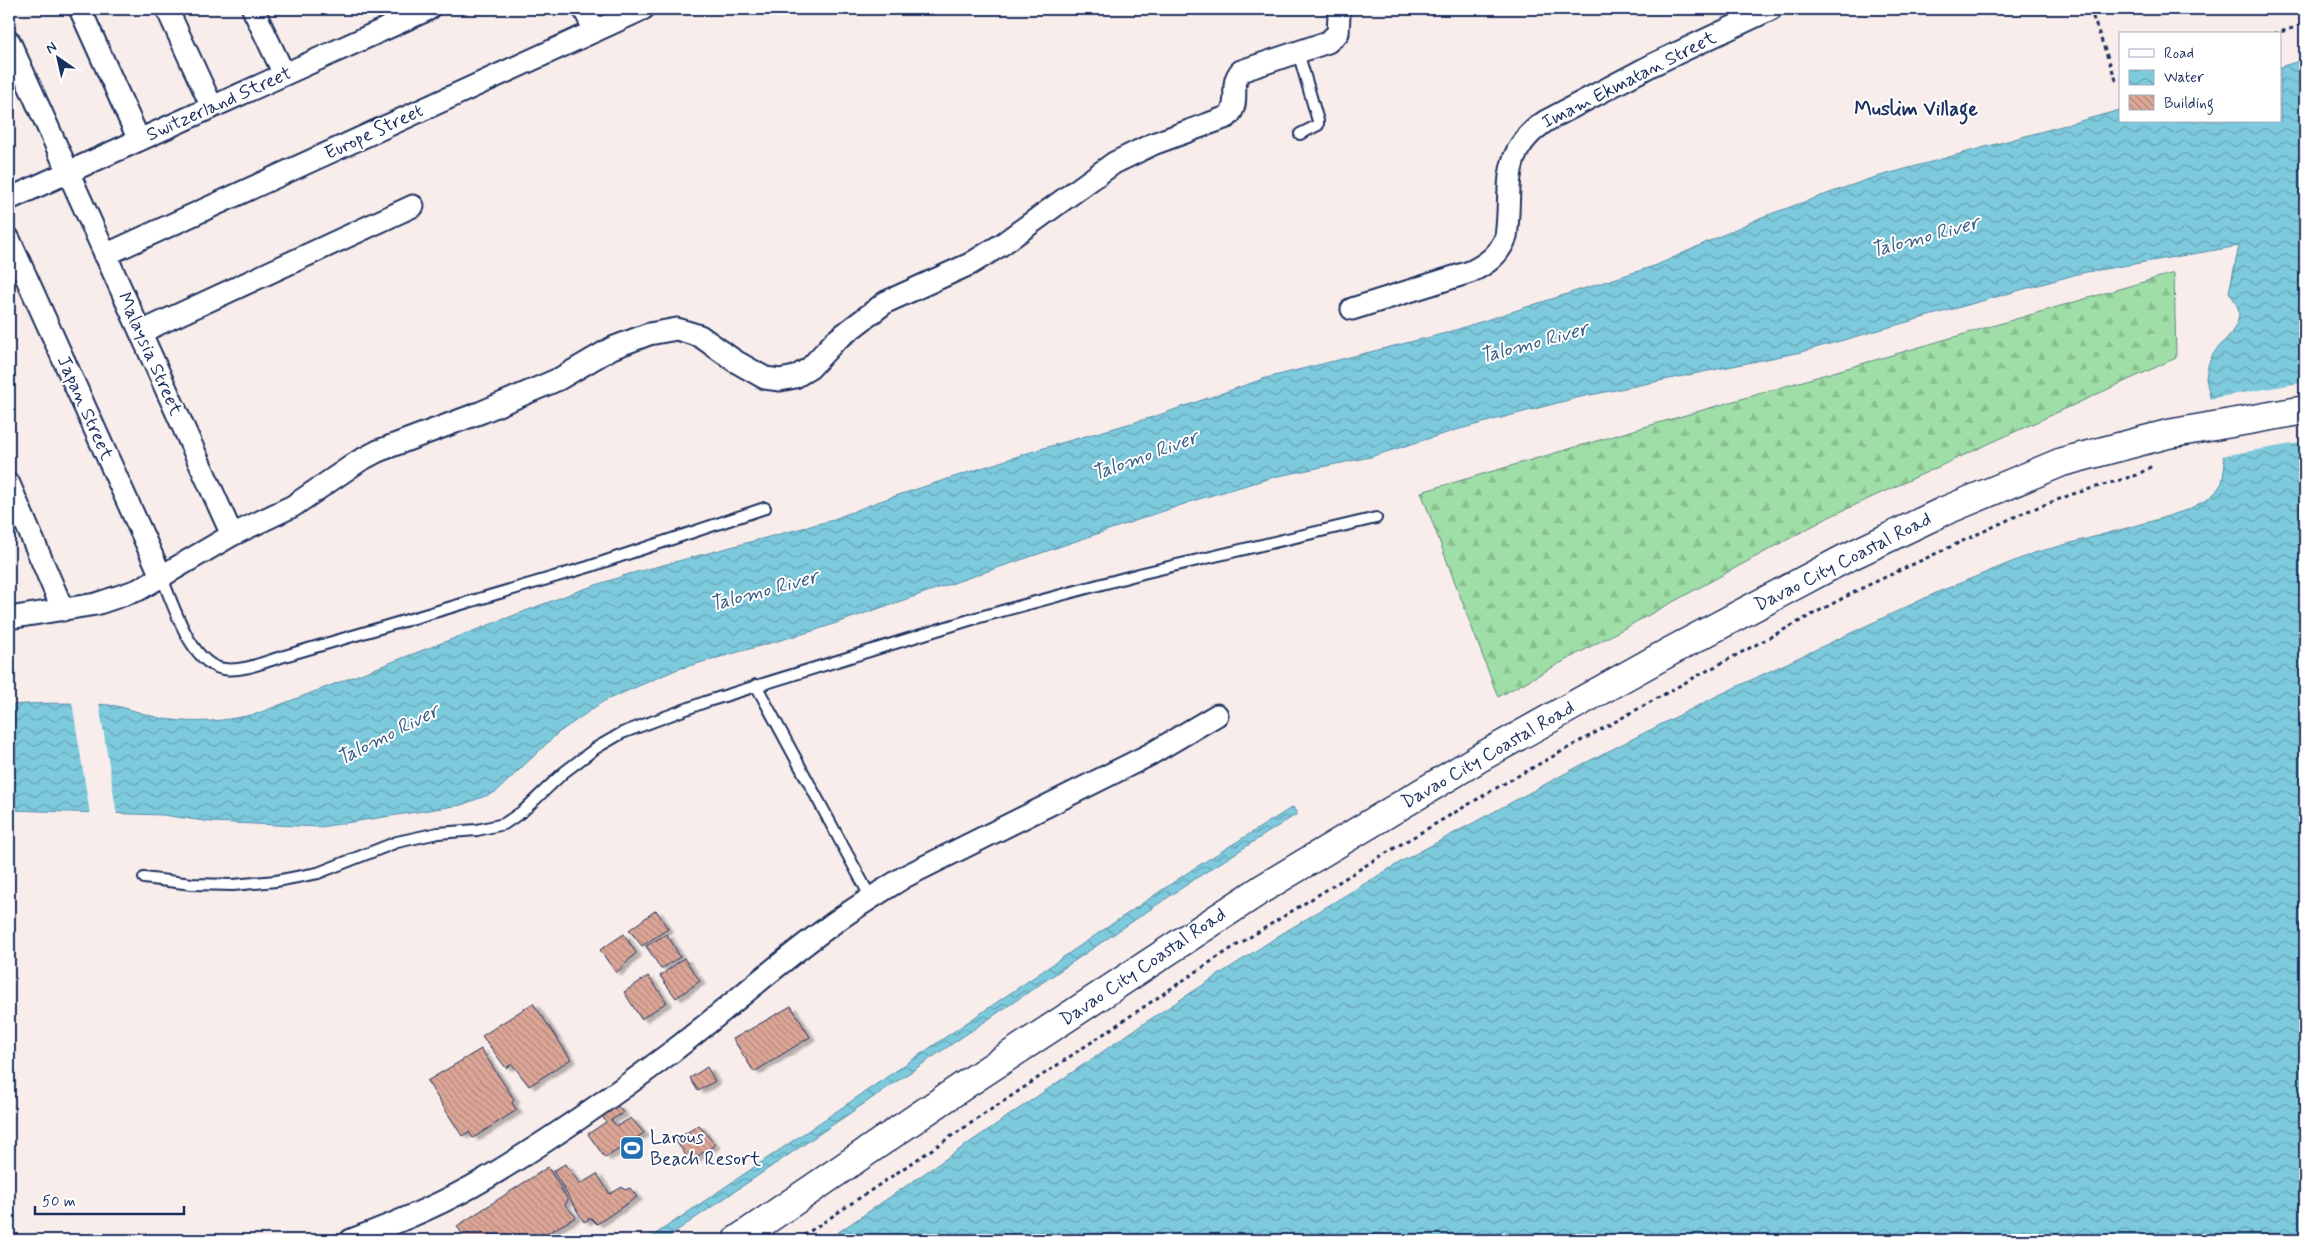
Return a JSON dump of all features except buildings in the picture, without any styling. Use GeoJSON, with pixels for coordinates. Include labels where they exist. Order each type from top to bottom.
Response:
{"type":"FeatureCollection","features":[{"type":"Feature","properties":{"kind":"main road","name":"Davao City Coastal Road"},"geometry":{"type":"LineString","coordinates":[[736,1240],[1202,926],[1481,757],[1844,559],[1942,512],[2062,462],[2168,434],[2305,410]]}},
{"type":"Feature","properties":{"kind":"street"},"geometry":{"type":"LineString","coordinates":[[80,9],[139,140]]}},
{"type":"Feature","properties":{"kind":"street"},"geometry":{"type":"LineString","coordinates":[[168,9],[212,107]]}},
{"type":"Feature","properties":{"kind":"street"},"geometry":{"type":"LineString","coordinates":[[253,9],[284,74]]}},
{"type":"Feature","properties":{"kind":"street","name":"Switzerland Street"},"geometry":{"type":"LineString","coordinates":[[9,199],[428,9]]}},
{"type":"Feature","properties":{"kind":"street"},"geometry":{"type":"LineString","coordinates":[[584,9],[595,31]]}},
{"type":"Feature","properties":{"kind":"street","name":"Europe Street"},"geometry":{"type":"LineString","coordinates":[[105,255],[643,9]]}},
{"type":"Feature","properties":{"kind":"street"},"geometry":{"type":"LineString","coordinates":[[9,618],[63,610],[119,598],[162,578],[232,535],[293,506],[359,461],[378,451],[482,412],[550,383],[612,348],[649,334],[677,330],[700,336],[765,378],[780,380],[795,377],[810,368],[836,341],[886,302],[970,264],[1001,245],[1114,163],[1153,144],[1227,117],[1236,106],[1236,77],[1241,71],[1334,38],[1340,26],[1338,9]]}},
{"type":"Feature","properties":{"kind":"street","name":"Imam Ekmatan Street"},"geometry":{"type":"LineString","coordinates":[[1352,309],[1470,272],[1483,266],[1502,248],[1506,237],[1514,155],[1521,142],[1531,131],[1546,121],[1652,65],[1771,9]]}},
{"type":"Feature","properties":{"kind":"street","name":"Malaysia Street"},"geometry":{"type":"LineString","coordinates":[[9,41],[232,535]]}},
{"type":"Feature","properties":{"kind":"street"},"geometry":{"type":"LineString","coordinates":[[140,332],[413,206]]}},
{"type":"Feature","properties":{"kind":"street","name":"Japan Street"},"geometry":{"type":"LineString","coordinates":[[9,239],[162,578]]}},
{"type":"Feature","properties":{"kind":"street"},"geometry":{"type":"LineString","coordinates":[[9,484],[63,610]]}},
{"type":"Feature","properties":{"kind":"street"},"geometry":{"type":"LineString","coordinates":[[351,1240],[403,1220],[446,1200],[531,1150],[673,1050],[819,934],[906,876],[1149,755],[1217,715]]}},
{"type":"Feature","properties":{"kind":"lane"},"geometry":{"type":"LineString","coordinates":[[1298,52],[1318,121],[1318,125],[1314,128],[1300,134]]}},
{"type":"Feature","properties":{"kind":"lane"},"geometry":{"type":"LineString","coordinates":[[162,578],[199,656],[211,665],[225,670],[245,667],[281,657],[588,568],[765,508]]}},
{"type":"Feature","properties":{"kind":"lane"},"geometry":{"type":"LineString","coordinates":[[144,878],[192,884],[233,885],[276,882],[318,873],[397,842],[438,833],[477,830],[504,824],[523,811],[563,773],[596,748],[622,733],[756,685],[976,618],[1143,573],[1376,518]]}},
{"type":"Feature","properties":{"kind":"lane"},"geometry":{"type":"LineString","coordinates":[[756,685],[871,898]]}},
{"type":"Feature","properties":{"kind":"path"},"geometry":{"type":"LineString","coordinates":[[2090,9],[2116,80],[2119,79]]}},
{"type":"Feature","properties":{"kind":"path"},"geometry":{"type":"LineString","coordinates":[[2280,32],[2305,24]]}},
{"type":"Feature","properties":{"kind":"path"},"geometry":{"type":"LineString","coordinates":[[797,1240],[1221,955],[1498,787],[1688,681],[1860,589],[2025,512],[2073,494],[2137,475],[2152,466]]}},
{"type":"Feature","properties":{"kind":"green space"},"geometry":{"type":"Polygon","coordinates":[[[2174,273],[2176,358],[1829,517],[1498,697],[1421,492],[2174,273]]]}},
{"type":"Feature","properties":{"kind":"water","name":"Talomo River"},"geometry":{"type":"Polygon","coordinates":[[[2305,59],[2305,1240],[827,1240],[1143,1024],[1283,933],[1404,860],[1583,764],[1717,696],[1938,592],[2034,553],[2149,522],[2187,510],[2206,500],[2215,493],[2222,483],[2225,464],[2206,375],[2216,350],[2237,324],[2238,307],[2229,292],[2239,246],[2081,273],[1801,352],[1576,398],[1456,430],[1370,457],[1274,477],[1199,499],[813,631],[678,669],[604,701],[558,733],[496,792],[461,805],[320,827],[211,822],[163,815],[9,810],[9,705],[84,703],[109,705],[177,721],[222,720],[256,714],[575,592],[629,574],[829,521],[880,501],[1040,449],[1153,417],[1266,378],[1446,333],[1657,265],[1762,217],[1869,179],[2119,110],[2119,122],[2282,122],[2282,66],[2305,59]]]}},
{"type":"Feature","properties":{"kind":"water"},"geometry":{"type":"Polygon","coordinates":[[[1293,807],[1297,814],[1198,877],[663,1240],[647,1240],[1193,869],[1293,807]]]}},
{"type":"Feature","properties":{"kind":"pier"},"geometry":{"type":"Polygon","coordinates":[[[2305,382],[2305,442],[2221,456],[2208,399],[2305,382]]]}},
{"type":"Feature","properties":{"kind":"pier"},"geometry":{"type":"Polygon","coordinates":[[[72,702],[99,703],[117,815],[90,814],[72,702]]]}},
{"type":"Feature","properties":{"kind":"place","name":"Larous Beach Resort"},"geometry":{"type":"Point","coordinates":[632,1148]}},
{"type":"Feature","properties":{"kind":"district","name":"Muslim Village"},"geometry":{"type":"Point","coordinates":[1916,109]}}]}
